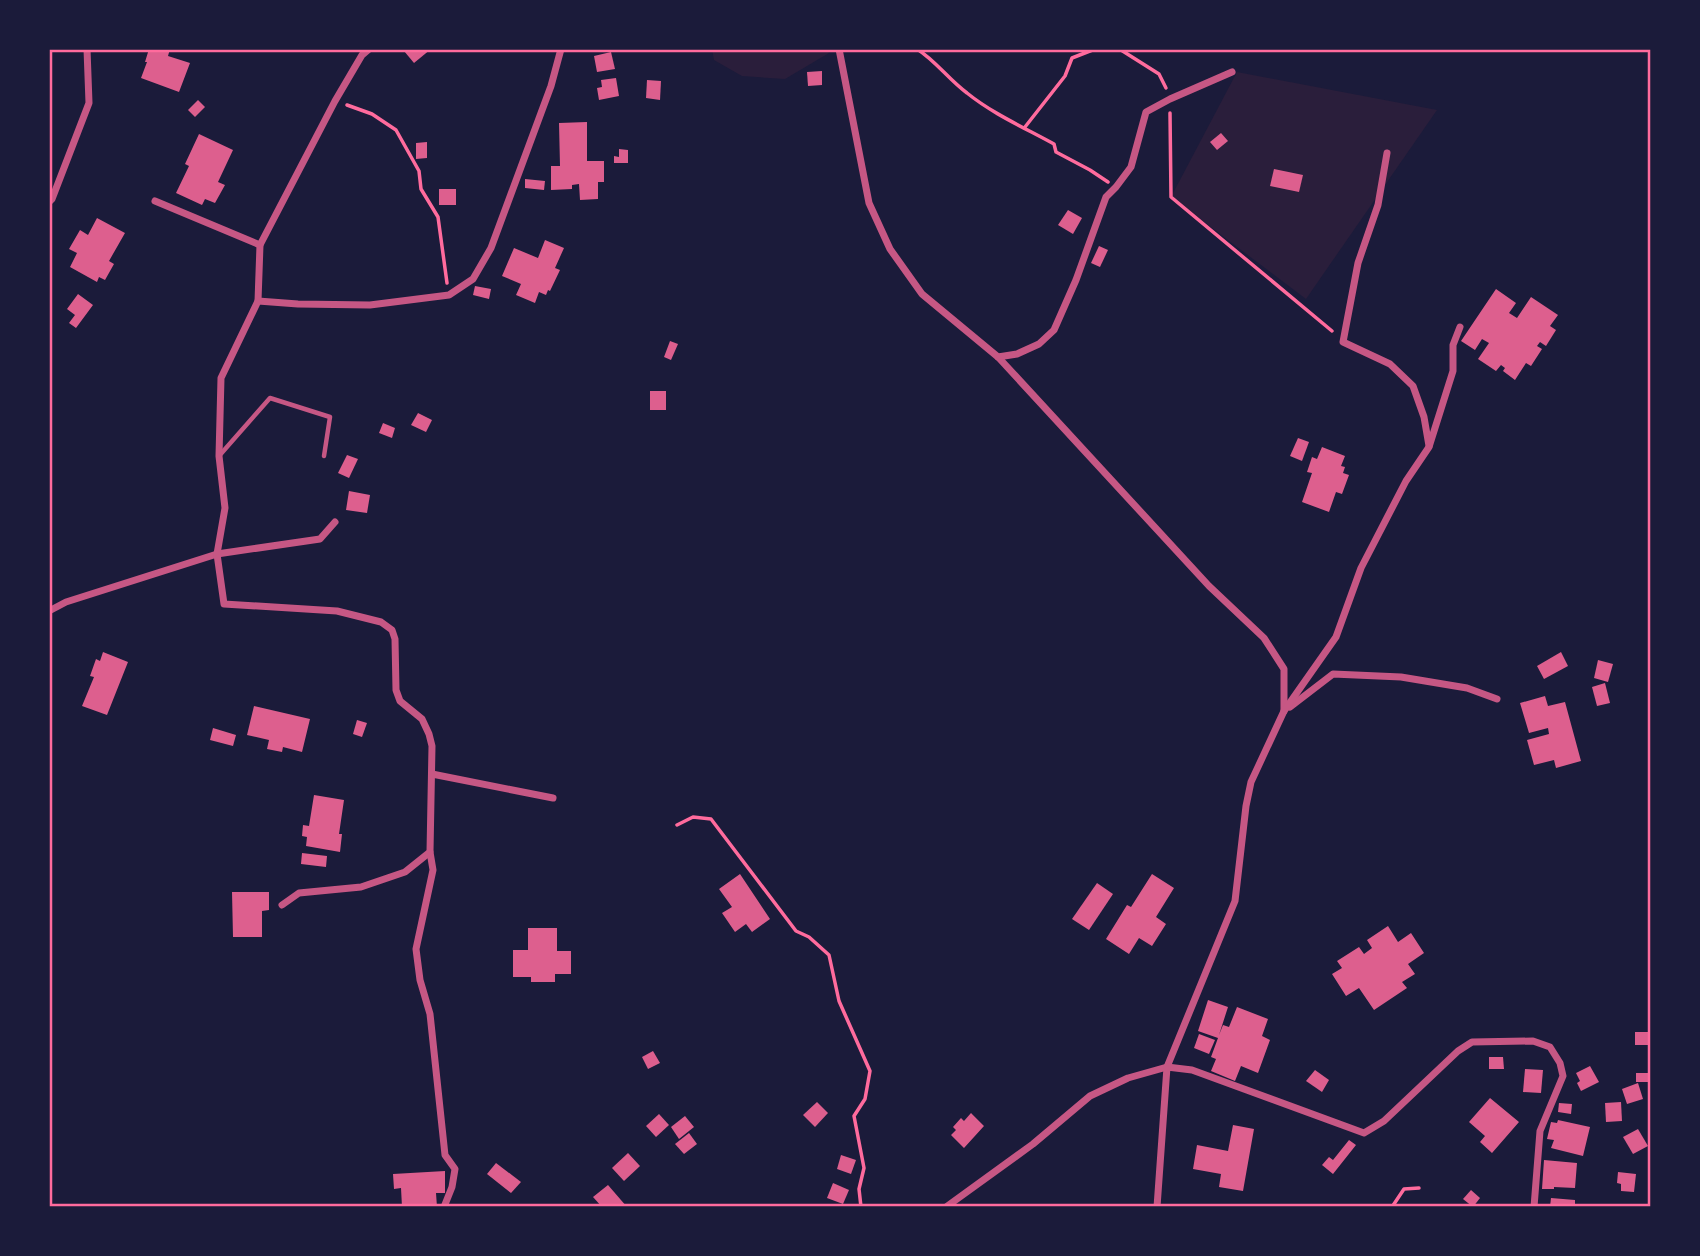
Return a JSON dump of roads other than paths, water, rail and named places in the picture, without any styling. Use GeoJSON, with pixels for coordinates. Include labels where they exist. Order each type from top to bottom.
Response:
{"type":"FeatureCollection","features":[{"type":"Feature","properties":{"kind":"street"},"geometry":{"type":"LineString","coordinates":[[49,202],[89,103],[88,49]]}},
{"type":"Feature","properties":{"kind":"street"},"geometry":{"type":"LineString","coordinates":[[369,49],[362,55],[335,101],[260,245],[258,302],[221,378],[219,456],[225,508],[217,554],[224,604],[337,611],[382,622],[392,631],[395,639],[396,690],[400,701],[422,719],[429,734],[432,746],[430,852],[433,870],[416,949],[420,980],[430,1014],[445,1155],[455,1169],[452,1187],[444,1207]]}},
{"type":"Feature","properties":{"kind":"street"},"geometry":{"type":"LineString","coordinates":[[258,302],[370,305],[449,295],[473,279],[491,248],[551,86],[561,49]]}},
{"type":"Feature","properties":{"kind":"street"},"geometry":{"type":"LineString","coordinates":[[839,49],[869,204],[890,249],[922,294],[998,357],[1209,586],[1264,638],[1284,669],[1284,711]]}},
{"type":"Feature","properties":{"kind":"street"},"geometry":{"type":"LineString","coordinates":[[998,357],[1017,354],[1039,344],[1054,330],[1076,280],[1106,197],[1131,167],[1146,112],[1232,72]]}},
{"type":"Feature","properties":{"kind":"street"},"geometry":{"type":"LineString","coordinates":[[1387,153],[1378,205],[1358,263],[1343,342],[1390,364],[1413,386],[1424,417],[1429,447]]}},
{"type":"Feature","properties":{"kind":"street"},"geometry":{"type":"LineString","coordinates":[[155,201],[260,245]]}},
{"type":"Feature","properties":{"kind":"street"},"geometry":{"type":"LineString","coordinates":[[1157,1207],[1167,1067],[1235,901],[1251,782],[1284,711],[1335,637],[1361,568],[1406,481],[1429,447],[1453,370],[1452,345],[1460,327]]}},
{"type":"Feature","properties":{"kind":"street"},"geometry":{"type":"LineString","coordinates":[[49,611],[66,602],[217,554],[320,538],[335,522]]}},
{"type":"Feature","properties":{"kind":"street"},"geometry":{"type":"LineString","coordinates":[[1284,711],[1334,674],[1401,677],[1467,688],[1497,699]]}},
{"type":"Feature","properties":{"kind":"street"},"geometry":{"type":"LineString","coordinates":[[432,774],[553,798]]}},
{"type":"Feature","properties":{"kind":"street"},"geometry":{"type":"LineString","coordinates":[[282,905],[299,893],[361,887],[405,872],[430,852]]}},
{"type":"Feature","properties":{"kind":"street"},"geometry":{"type":"LineString","coordinates":[[946,1207],[1033,1144],[1090,1096],[1128,1078],[1167,1067],[1192,1070],[1364,1133],[1384,1121],[1458,1051],[1472,1042],[1532,1041],[1550,1047],[1560,1063],[1563,1076],[1540,1131],[1534,1207]]}},
{"type":"Feature","properties":{"kind":"lane"},"geometry":{"type":"LineString","coordinates":[[219,456],[270,398],[330,417],[324,456]]}}]}
